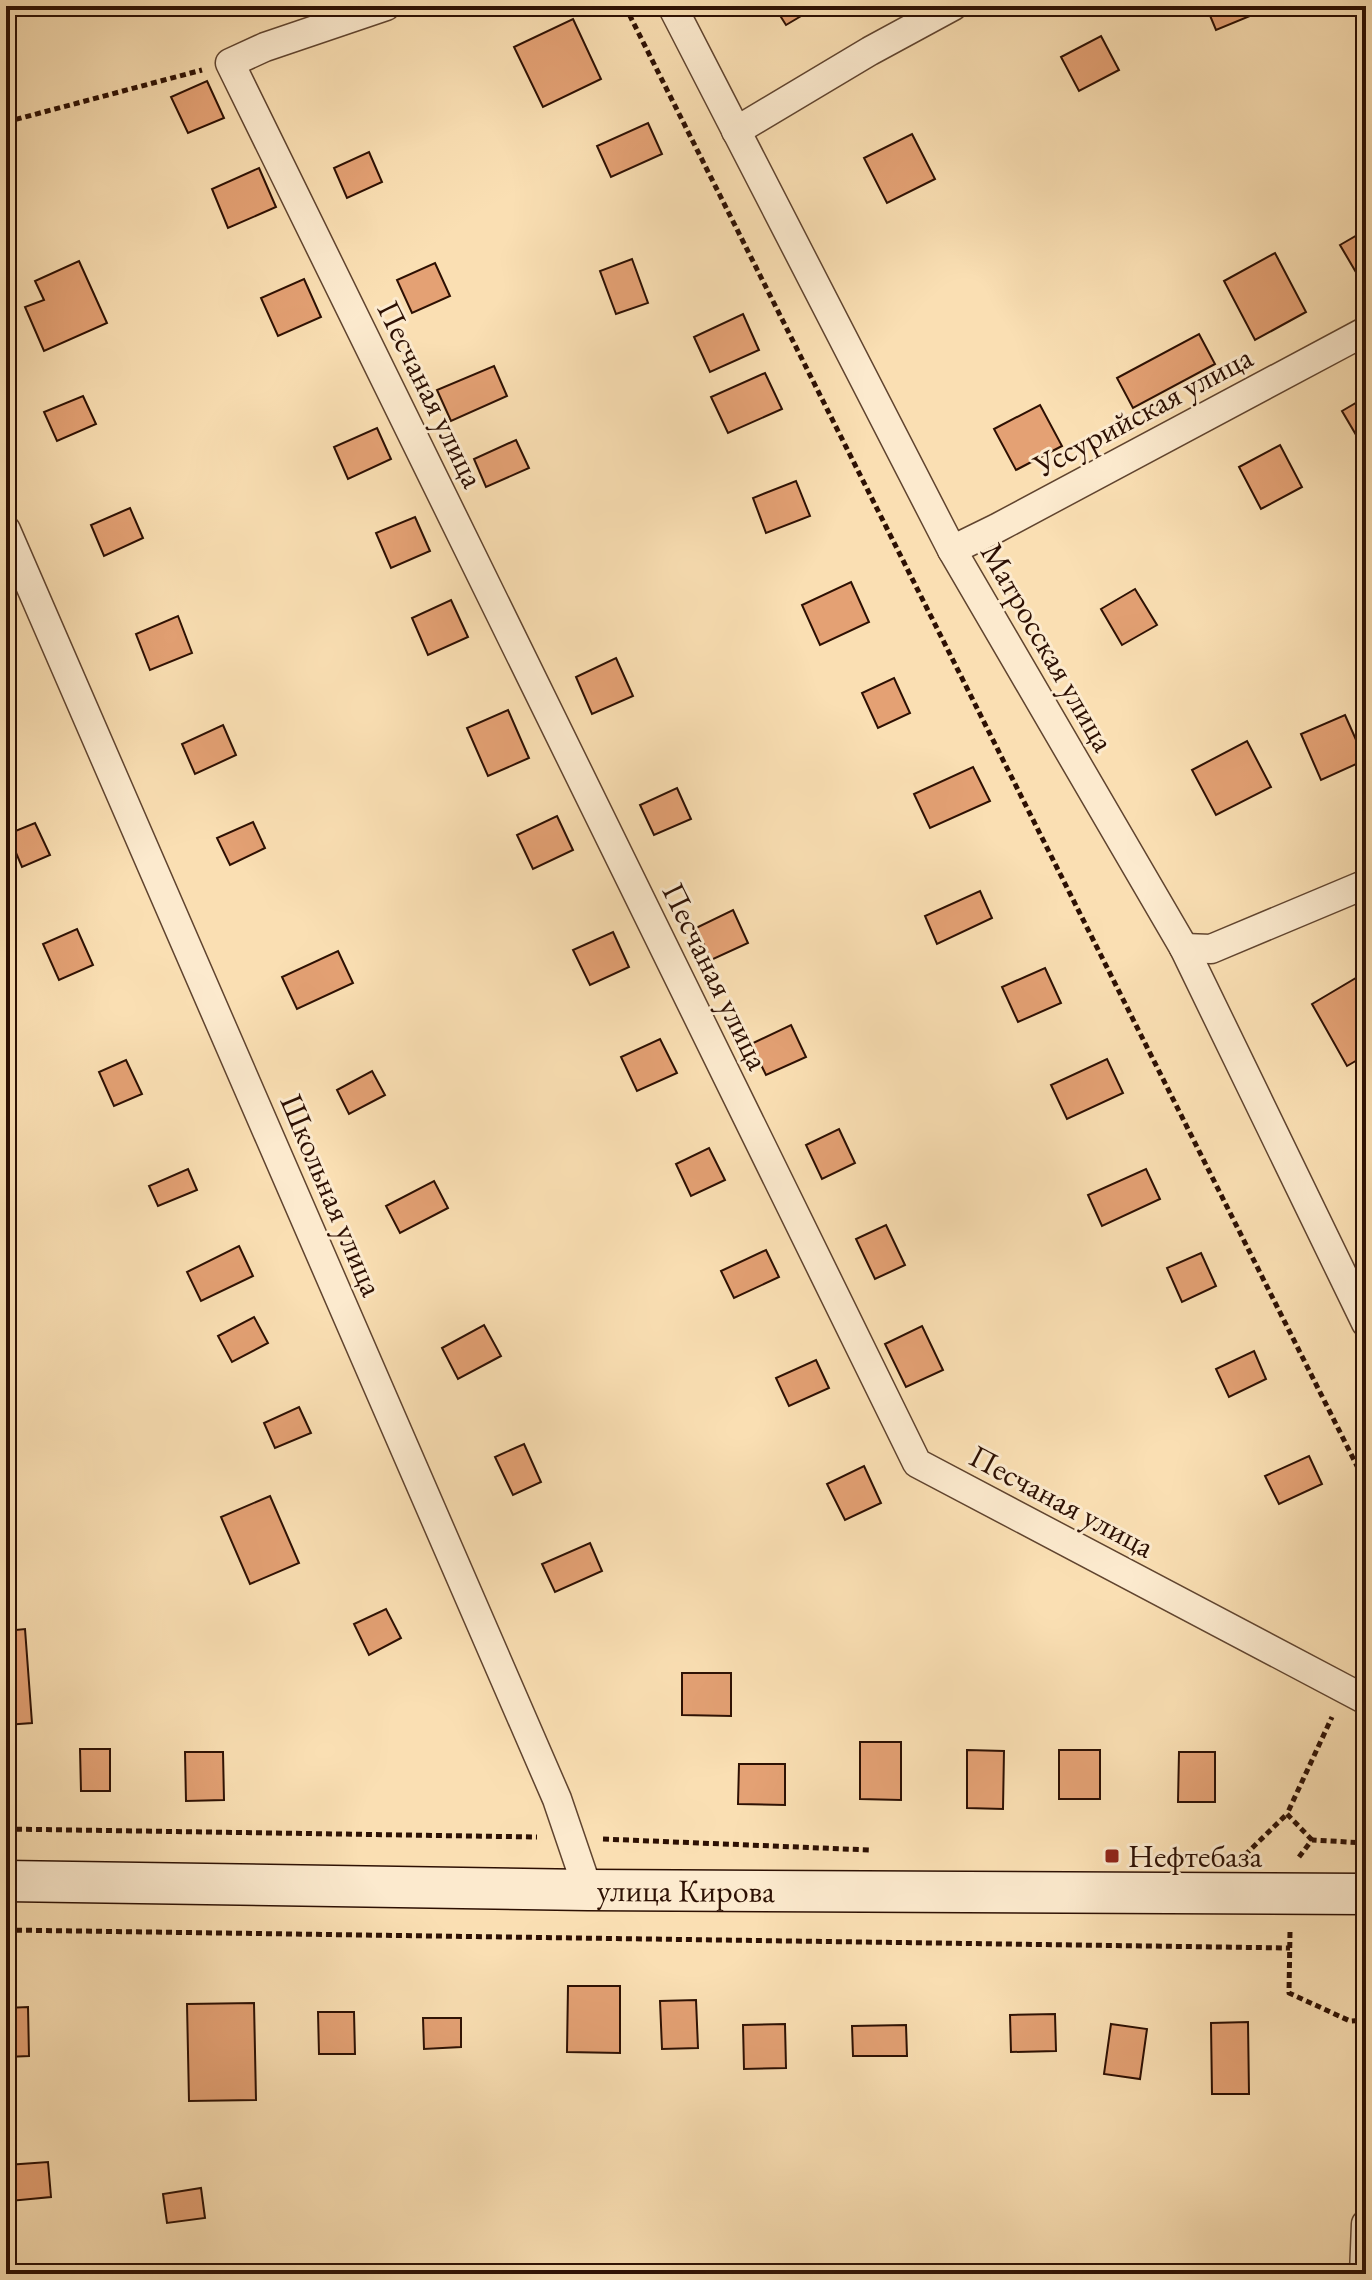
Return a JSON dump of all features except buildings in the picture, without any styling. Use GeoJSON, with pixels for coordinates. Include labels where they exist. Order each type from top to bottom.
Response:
{"type":"FeatureCollection","features":[{"type":"Feature","properties":{"kind":"main road","name":"улица Кирова"},"geometry":{"type":"LineString","coordinates":[[6,1881],[588,1890],[1366,1894]]}},
{"type":"Feature","properties":{"kind":"street"},"geometry":{"type":"LineString","coordinates":[[230,63],[265,47],[386,6]]}},
{"type":"Feature","properties":{"kind":"street","name":"Матросская улица"},"geometry":{"type":"LineString","coordinates":[[672,6],[952,550],[1184,948],[1366,1323]]}},
{"type":"Feature","properties":{"kind":"street"},"geometry":{"type":"LineString","coordinates":[[736,131],[870,51],[953,6]]}},
{"type":"Feature","properties":{"kind":"street","name":"Песчаная улица"},"geometry":{"type":"LineString","coordinates":[[230,63],[917,1463],[1356,1694]]}},
{"type":"Feature","properties":{"kind":"street","name":"Уссурийская улица"},"geometry":{"type":"LineString","coordinates":[[952,550],[1366,331]]}},
{"type":"Feature","properties":{"kind":"street","name":"Школьная улица"},"geometry":{"type":"LineString","coordinates":[[6,530],[551,1784],[588,1890]]}},
{"type":"Feature","properties":{"kind":"street"},"geometry":{"type":"LineString","coordinates":[[1184,948],[1211,949],[1366,884]]}},
{"type":"Feature","properties":{"kind":"street"},"geometry":{"type":"LineString","coordinates":[[1364,2274],[1366,2224]]}},
{"type":"Feature","properties":{"kind":"path"},"geometry":{"type":"LineString","coordinates":[[625,6],[1366,1484]]}},
{"type":"Feature","properties":{"kind":"path"},"geometry":{"type":"LineString","coordinates":[[6,122],[230,63]]}},
{"type":"Feature","properties":{"kind":"path"},"geometry":{"type":"LineString","coordinates":[[1235,1865],[1287,1814],[1356,1694],[1366,1644]]}},
{"type":"Feature","properties":{"kind":"path"},"geometry":{"type":"LineString","coordinates":[[1287,1814],[1312,1840]]}},
{"type":"Feature","properties":{"kind":"path"},"geometry":{"type":"LineString","coordinates":[[6,1829],[570,1838]]}},
{"type":"Feature","properties":{"kind":"path"},"geometry":{"type":"LineString","coordinates":[[6,1930],[1290,1948]]}},
{"type":"Feature","properties":{"kind":"path"},"geometry":{"type":"LineString","coordinates":[[1289,1993],[1350,2021],[1366,2020]]}},
{"type":"Feature","properties":{"kind":"place","name":"Нефтебаза"},"geometry":{"type":"Point","coordinates":[1112,1856]}}]}
